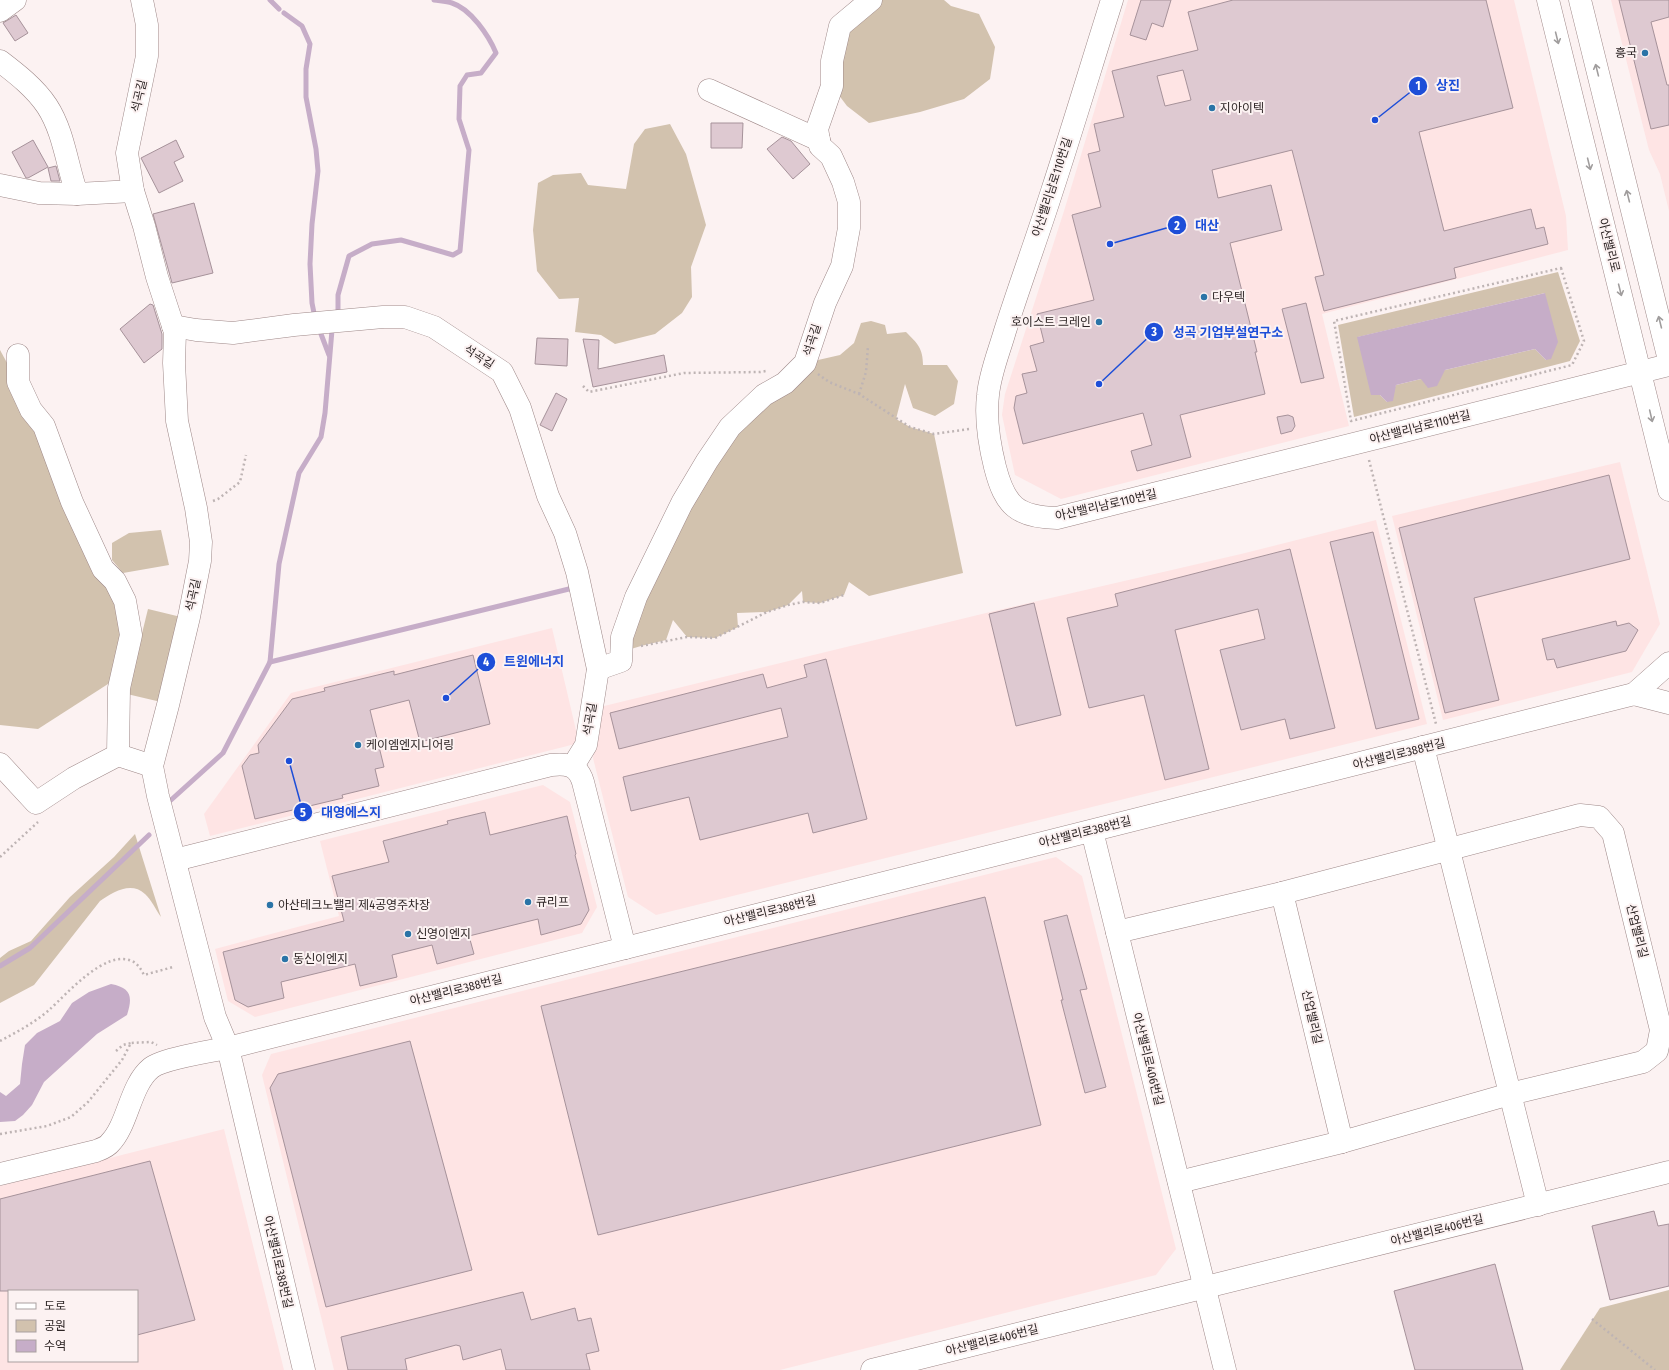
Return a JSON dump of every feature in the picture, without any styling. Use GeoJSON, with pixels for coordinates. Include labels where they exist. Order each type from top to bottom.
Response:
{"type":"FeatureCollection","features":[{"type":"Feature","properties":{"kind":"street"},"geometry":{"type":"LineString","coordinates":[[0,11],[15,0]]}},
{"type":"Feature","properties":{"kind":"street","name":"석곡길"},"geometry":{"type":"LineString","coordinates":[[142,0],[147,25],[147,56],[127,153],[133,191],[157,277],[175,332],[174,363],[177,421],[196,508],[200,542],[200,560],[168,705],[152,766],[158,796],[215,1017],[228,1048]]}},
{"type":"Feature","properties":{"kind":"street"},"geometry":{"type":"LineString","coordinates":[[819,140],[817,129],[832,86],[832,61],[840,26],[871,0]]}},
{"type":"Feature","properties":{"kind":"street","name":"아산밸리남로110번길"},"geometry":{"type":"LineString","coordinates":[[1112,0],[1052,190],[1022,278],[991,378],[988,395],[987,426],[989,443],[998,478],[1005,496],[1016,508],[1026,515],[1038,518],[1057,518],[1669,366]]}},
{"type":"Feature","properties":{"kind":"street","name":"아산밸리로"},"geometry":{"type":"LineString","coordinates":[[1548,0],[1669,490]]}},
{"type":"Feature","properties":{"kind":"street"},"geometry":{"type":"LineString","coordinates":[[1580,0],[1669,360]]}},
{"type":"Feature","properties":{"kind":"street"},"geometry":{"type":"LineString","coordinates":[[0,61],[26,82],[47,107],[55,122],[77,194]]}},
{"type":"Feature","properties":{"kind":"street","name":"석곡길"},"geometry":{"type":"LineString","coordinates":[[621,652],[622,637],[636,597],[682,503],[706,461],[730,427],[764,395],[785,383],[805,363],[825,303],[842,266],[849,228],[849,202],[843,182],[831,156],[820,146],[819,140],[709,90]]}},
{"type":"Feature","properties":{"kind":"street"},"geometry":{"type":"LineString","coordinates":[[0,186],[39,193],[77,194],[133,191]]}},
{"type":"Feature","properties":{"kind":"street","name":"석곡길"},"geometry":{"type":"LineString","coordinates":[[173,326],[196,330],[233,333],[294,325],[383,317],[405,317],[434,327],[502,372],[520,408],[548,496],[567,540],[578,572],[598,669],[586,745],[573,766]]}},
{"type":"Feature","properties":{"kind":"street"},"geometry":{"type":"LineString","coordinates":[[18,355],[18,382],[31,410],[44,426],[72,502],[103,569],[115,581],[125,600],[131,635],[119,688],[118,756]]}},
{"type":"Feature","properties":{"kind":"street"},"geometry":{"type":"LineString","coordinates":[[598,669],[621,661],[621,652]]}},
{"type":"Feature","properties":{"kind":"street"},"geometry":{"type":"LineString","coordinates":[[1634,694],[1669,663]]}},
{"type":"Feature","properties":{"kind":"street"},"geometry":{"type":"LineString","coordinates":[[1634,694],[1669,703]]}},
{"type":"Feature","properties":{"kind":"street","name":"아산밸리로388번길"},"geometry":{"type":"LineString","coordinates":[[304,1370],[228,1048],[1634,694]]}},
{"type":"Feature","properties":{"kind":"street"},"geometry":{"type":"LineString","coordinates":[[1424,747],[1538,1205]]}},
{"type":"Feature","properties":{"kind":"street"},"geometry":{"type":"LineString","coordinates":[[0,764],[36,803],[74,778],[118,756],[152,766]]}},
{"type":"Feature","properties":{"kind":"street"},"geometry":{"type":"LineString","coordinates":[[175,860],[551,766],[567,764],[573,766],[581,776],[583,782],[625,948]]}},
{"type":"Feature","properties":{"kind":"street","name":"산업밸리길"},"geometry":{"type":"LineString","coordinates":[[1117,932],[1282,893],[1580,816],[1599,817],[1613,833],[1661,1030],[1656,1051],[1643,1062],[1510,1094],[1342,1142],[1179,1182]]}},
{"type":"Feature","properties":{"kind":"street","name":"아산밸리로406번길"},"geometry":{"type":"LineString","coordinates":[[1092,831],[1205,1288]]}},
{"type":"Feature","properties":{"kind":"street","name":"산업밸리길"},"geometry":{"type":"LineString","coordinates":[[1282,893],[1342,1142]]}},
{"type":"Feature","properties":{"kind":"street"},"geometry":{"type":"LineString","coordinates":[[0,1174],[96,1151],[110,1144],[122,1124],[138,1085],[151,1068],[176,1059],[228,1048]]}},
{"type":"Feature","properties":{"kind":"street","name":"아산밸리로406번길"},"geometry":{"type":"LineString","coordinates":[[872,1370],[1669,1172]]}},
{"type":"Feature","properties":{"kind":"street"},"geometry":{"type":"LineString","coordinates":[[1205,1288],[1225,1370]]}},
{"type":"Feature","properties":{"kind":"path"},"geometry":{"type":"LineString","coordinates":[[1561,268],[1584,341],[1572,365],[1352,421],[1334,321],[1561,268]]}},
{"type":"Feature","properties":{"kind":"path"},"geometry":{"type":"LineString","coordinates":[[859,394],[866,372],[868,346]]}},
{"type":"Feature","properties":{"kind":"path"},"geometry":{"type":"LineString","coordinates":[[805,363],[829,382],[859,394],[910,427],[934,434],[987,426]]}},
{"type":"Feature","properties":{"kind":"path"},"geometry":{"type":"LineString","coordinates":[[583,386],[589,392],[684,372],[767,371]]}},
{"type":"Feature","properties":{"kind":"path"},"geometry":{"type":"LineString","coordinates":[[196,508],[218,499],[240,482],[246,455]]}},
{"type":"Feature","properties":{"kind":"path"},"geometry":{"type":"LineString","coordinates":[[1368,457],[1436,726]]}},
{"type":"Feature","properties":{"kind":"path"},"geometry":{"type":"LineString","coordinates":[[621,652],[666,640],[687,637],[715,638],[767,612],[803,602],[820,603],[844,595]]}},
{"type":"Feature","properties":{"kind":"path"},"geometry":{"type":"LineString","coordinates":[[0,1041],[28,1026],[95,969],[115,960],[131,961],[138,965],[144,974],[173,967]]}},
{"type":"Feature","properties":{"kind":"path"},"geometry":{"type":"LineString","coordinates":[[116,1051],[123,1045],[132,1043],[151,1042],[164,1048]]}},
{"type":"Feature","properties":{"kind":"path"},"geometry":{"type":"LineString","coordinates":[[0,1134],[47,1126],[71,1117],[88,1102],[122,1060],[132,1043]]}},
{"type":"Feature","properties":{"kind":"path"},"geometry":{"type":"LineString","coordinates":[[1592,1319],[1656,1370]]}},
{"type":"Feature","properties":{"kind":"shaded area"},"geometry":{"type":"Polygon","coordinates":[[[1128,0],[1514,0],[1566,216],[1568,250],[1322,314],[1349,426],[1061,499],[1015,475],[1002,415],[1005,394],[1064,211],[1128,0]]]}},
{"type":"Feature","properties":{"kind":"shaded area"},"geometry":{"type":"Polygon","coordinates":[[[1611,0],[1669,0],[1669,211],[1660,174],[1649,150],[1611,0]]]}},
{"type":"Feature","properties":{"kind":"shaded area"},"geometry":{"type":"Polygon","coordinates":[[[1620,462],[1660,624],[1632,672],[1443,720],[1392,516],[1620,462]]]}},
{"type":"Feature","properties":{"kind":"shaded area"},"geometry":{"type":"Polygon","coordinates":[[[1376,520],[1427,724],[656,915],[628,897],[593,758],[600,707],[986,613],[1241,554],[1376,520]]]}},
{"type":"Feature","properties":{"kind":"shaded area"},"geometry":{"type":"Polygon","coordinates":[[[552,628],[579,743],[210,836],[204,814],[291,693],[552,628]]]}},
{"type":"Feature","properties":{"kind":"shaded area"},"geometry":{"type":"Polygon","coordinates":[[[543,785],[570,802],[597,907],[582,933],[255,1017],[228,1001],[215,949],[339,916],[320,841],[543,785]]]}},
{"type":"Feature","properties":{"kind":"shaded area"},"geometry":{"type":"Polygon","coordinates":[[[1056,857],[1082,876],[1176,1249],[1156,1275],[780,1370],[334,1370],[262,1075],[271,1054],[1056,857]]]}},
{"type":"Feature","properties":{"kind":"shaded area"},"geometry":{"type":"Polygon","coordinates":[[[224,1129],[284,1370],[0,1370],[0,1186],[224,1129]]]}},
{"type":"Feature","properties":{"kind":"green space"},"geometry":{"type":"Polygon","coordinates":[[[871,0],[944,0],[951,6],[979,14],[995,47],[990,79],[964,99],[920,112],[869,123],[847,106],[832,86],[840,26],[871,0]]]}},
{"type":"Feature","properties":{"kind":"green space"},"geometry":{"type":"Polygon","coordinates":[[[670,124],[686,154],[706,225],[691,267],[692,297],[682,313],[655,334],[615,344],[601,335],[575,332],[579,298],[559,299],[537,271],[533,230],[538,183],[553,175],[581,173],[588,185],[626,189],[634,144],[645,129],[670,124]]]}},
{"type":"Feature","properties":{"kind":"green space"},"geometry":{"type":"Polygon","coordinates":[[[1558,272],[1580,341],[1570,361],[1354,417],[1338,325],[1558,272]],[[1545,293],[1358,337],[1380,395],[1387,402],[1396,385],[1421,379],[1445,370],[1535,349],[1546,360],[1545,293]]]}},
{"type":"Feature","properties":{"kind":"green space"},"geometry":{"type":"Polygon","coordinates":[[[871,321],[885,325],[887,334],[906,332],[919,346],[922,354],[923,365],[947,365],[958,381],[954,404],[935,416],[913,408],[905,384],[896,419],[910,427],[934,434],[963,573],[869,596],[849,582],[844,595],[820,603],[803,602],[802,591],[788,605],[767,612],[737,613],[738,627],[715,638],[687,637],[673,620],[666,640],[621,652],[707,461],[805,363],[840,355],[854,343],[861,323],[871,321]]]}},
{"type":"Feature","properties":{"kind":"green space"},"geometry":{"type":"Polygon","coordinates":[[[0,350],[30,405],[120,599],[124,662],[108,684],[38,729],[0,725],[0,350]]]}},
{"type":"Feature","properties":{"kind":"green space"},"geometry":{"type":"Polygon","coordinates":[[[161,530],[169,565],[123,573],[112,560],[112,543],[129,533],[161,530]]]}},
{"type":"Feature","properties":{"kind":"green space"},"geometry":{"type":"Polygon","coordinates":[[[148,609],[181,617],[161,702],[127,694],[148,609]]]}},
{"type":"Feature","properties":{"kind":"green space"},"geometry":{"type":"Polygon","coordinates":[[[135,834],[161,917],[149,899],[140,890],[128,888],[116,891],[100,901],[34,985],[0,1003],[0,958],[9,951],[31,941],[70,897],[114,857],[135,834]]]}},
{"type":"Feature","properties":{"kind":"green space"},"geometry":{"type":"Polygon","coordinates":[[[1669,1290],[1669,1370],[1560,1370],[1600,1308],[1669,1290]]]}},
{"type":"Feature","properties":{"kind":"water"},"geometry":{"type":"Polygon","coordinates":[[[1545,293],[1558,342],[1551,359],[1546,360],[1535,349],[1445,370],[1437,386],[1428,388],[1421,379],[1396,385],[1393,401],[1387,402],[1380,395],[1371,395],[1357,337],[1545,293]]]}},
{"type":"Feature","properties":{"kind":"water"},"geometry":{"type":"Polygon","coordinates":[[[111,984],[123,988],[129,994],[130,1003],[127,1015],[97,1034],[44,1082],[32,1105],[23,1115],[15,1121],[0,1122],[0,1092],[6,1096],[20,1084],[25,1045],[37,1033],[60,1021],[72,1003],[89,992],[111,984]]]}},
{"type":"Feature","properties":{"kind":"building"},"geometry":{"type":"Polygon","coordinates":[[[1141,0],[1171,0],[1163,27],[1152,23],[1146,40],[1130,35],[1141,0]]]}},
{"type":"Feature","properties":{"kind":"building"},"geometry":{"type":"Polygon","coordinates":[[[1233,0],[1486,0],[1513,108],[1419,132],[1444,231],[1531,209],[1536,229],[1544,227],[1548,244],[1454,268],[1456,278],[1324,311],[1315,277],[1324,275],[1292,150],[1212,170],[1218,198],[1271,185],[1282,230],[1230,243],[1257,352],[1255,352],[1265,394],[1180,415],[1191,457],[1137,471],[1131,451],[1152,445],[1143,413],[1023,444],[1014,408],[1016,396],[1027,393],[1022,374],[1037,371],[1030,346],[1044,342],[1037,314],[1094,300],[1072,215],[1101,207],[1088,154],[1100,151],[1094,124],[1124,117],[1112,71],[1198,50],[1188,12],[1233,0]],[[1183,70],[1157,76],[1165,106],[1191,100],[1183,70]]]}},
{"type":"Feature","properties":{"kind":"building","name":"흥국"},"geometry":{"type":"Polygon","coordinates":[[[1619,0],[1669,0],[1669,17],[1651,22],[1667,85],[1669,85],[1669,125],[1651,129],[1619,0]]]}},
{"type":"Feature","properties":{"kind":"building"},"geometry":{"type":"Polygon","coordinates":[[[16,15],[28,33],[15,41],[3,23],[16,15]]]}},
{"type":"Feature","properties":{"kind":"building"},"geometry":{"type":"Polygon","coordinates":[[[711,123],[743,123],[742,148],[711,148],[711,123]]]}},
{"type":"Feature","properties":{"kind":"building"},"geometry":{"type":"Polygon","coordinates":[[[782,137],[791,141],[810,164],[793,179],[767,149],[782,137]]]}},
{"type":"Feature","properties":{"kind":"building"},"geometry":{"type":"Polygon","coordinates":[[[33,140],[48,167],[26,178],[12,152],[33,140]]]}},
{"type":"Feature","properties":{"kind":"building"},"geometry":{"type":"Polygon","coordinates":[[[176,140],[184,157],[174,162],[183,181],[159,193],[141,158],[176,140]]]}},
{"type":"Feature","properties":{"kind":"building"},"geometry":{"type":"Polygon","coordinates":[[[56,166],[60,181],[51,181],[48,168],[56,166]]]}},
{"type":"Feature","properties":{"kind":"building"},"geometry":{"type":"Polygon","coordinates":[[[194,203],[213,273],[172,283],[153,214],[194,203]]]}},
{"type":"Feature","properties":{"kind":"building"},"geometry":{"type":"Polygon","coordinates":[[[1306,303],[1324,378],[1301,383],[1282,309],[1306,303]]]}},
{"type":"Feature","properties":{"kind":"building"},"geometry":{"type":"Polygon","coordinates":[[[150,304],[153,305],[162,334],[162,349],[144,363],[120,329],[150,304]]]}},
{"type":"Feature","properties":{"kind":"building"},"geometry":{"type":"Polygon","coordinates":[[[537,338],[568,339],[567,366],[535,364],[537,338]]]}},
{"type":"Feature","properties":{"kind":"building"},"geometry":{"type":"Polygon","coordinates":[[[583,339],[599,340],[598,369],[664,355],[667,372],[593,387],[583,339]]]}},
{"type":"Feature","properties":{"kind":"building"},"geometry":{"type":"Polygon","coordinates":[[[556,393],[567,399],[552,431],[540,425],[556,393]]]}},
{"type":"Feature","properties":{"kind":"building"},"geometry":{"type":"Polygon","coordinates":[[[1288,415],[1293,417],[1295,426],[1292,431],[1281,434],[1277,417],[1288,415]]]}},
{"type":"Feature","properties":{"kind":"building"},"geometry":{"type":"Polygon","coordinates":[[[1609,475],[1630,559],[1474,598],[1499,700],[1445,713],[1399,528],[1609,475]]]}},
{"type":"Feature","properties":{"kind":"building"},"geometry":{"type":"Polygon","coordinates":[[[1373,532],[1419,719],[1376,729],[1330,542],[1373,532]]]}},
{"type":"Feature","properties":{"kind":"building"},"geometry":{"type":"Polygon","coordinates":[[[1290,549],[1335,728],[1290,739],[1285,719],[1241,730],[1220,650],[1265,639],[1258,609],[1175,630],[1209,769],[1165,780],[1144,695],[1089,708],[1067,618],[1118,606],[1115,594],[1290,549]]]}},
{"type":"Feature","properties":{"kind":"building"},"geometry":{"type":"Polygon","coordinates":[[[1034,603],[1061,715],[1016,726],[989,614],[1034,603]]]}},
{"type":"Feature","properties":{"kind":"building"},"geometry":{"type":"Polygon","coordinates":[[[1616,621],[1617,626],[1629,623],[1638,630],[1626,651],[1557,668],[1554,659],[1547,660],[1542,639],[1616,621]]]}},
{"type":"Feature","properties":{"kind":"building"},"geometry":{"type":"Polygon","coordinates":[[[473,655],[490,724],[420,742],[409,700],[370,710],[384,767],[375,769],[379,786],[342,795],[343,798],[255,819],[242,766],[250,755],[259,753],[258,745],[292,699],[325,691],[324,688],[394,671],[394,675],[473,655]]]}},
{"type":"Feature","properties":{"kind":"building"},"geometry":{"type":"Polygon","coordinates":[[[826,659],[867,819],[813,833],[808,813],[700,840],[689,797],[631,811],[623,777],[788,737],[781,708],[619,749],[610,713],[763,674],[767,688],[807,677],[804,665],[826,659]]]}},
{"type":"Feature","properties":{"kind":"building"},"geometry":{"type":"Polygon","coordinates":[[[485,812],[490,835],[567,816],[589,910],[581,924],[541,935],[538,919],[469,936],[474,954],[437,964],[432,945],[392,955],[397,977],[360,986],[355,964],[281,982],[284,998],[248,1007],[235,1000],[223,952],[344,921],[332,876],[389,862],[383,841],[448,824],[447,821],[485,812]]]}},
{"type":"Feature","properties":{"kind":"building"},"geometry":{"type":"Polygon","coordinates":[[[985,897],[1041,1125],[598,1235],[541,1006],[985,897]]]}},
{"type":"Feature","properties":{"kind":"building"},"geometry":{"type":"Polygon","coordinates":[[[1067,915],[1087,989],[1080,990],[1106,1087],[1085,1093],[1061,1000],[1063,1000],[1044,921],[1067,915]]]}},
{"type":"Feature","properties":{"kind":"building"},"geometry":{"type":"Polygon","coordinates":[[[410,1041],[472,1270],[326,1307],[270,1088],[278,1074],[410,1041]]]}},
{"type":"Feature","properties":{"kind":"building"},"geometry":{"type":"Polygon","coordinates":[[[150,1161],[195,1320],[138,1335],[138,1290],[0,1291],[0,1199],[150,1161]]]}},
{"type":"Feature","properties":{"kind":"building"},"geometry":{"type":"Polygon","coordinates":[[[1654,1211],[1658,1226],[1669,1224],[1669,1286],[1610,1300],[1592,1226],[1654,1211]]]}},
{"type":"Feature","properties":{"kind":"building"},"geometry":{"type":"Polygon","coordinates":[[[1495,1264],[1523,1370],[1415,1370],[1394,1291],[1495,1264]]]}},
{"type":"Feature","properties":{"kind":"building"},"geometry":{"type":"Polygon","coordinates":[[[523,1292],[531,1320],[575,1308],[578,1321],[591,1318],[599,1351],[586,1354],[590,1370],[506,1370],[501,1349],[463,1360],[460,1346],[456,1345],[405,1359],[407,1370],[348,1370],[341,1337],[523,1292]]]}},
{"type":"Feature","properties":{"kind":"waterway"},"geometry":{"type":"LineString","coordinates":[[270,0],[279,9]]}},
{"type":"Feature","properties":{"kind":"waterway"},"geometry":{"type":"LineString","coordinates":[[338,313],[338,295],[349,256],[372,244],[401,240],[453,255],[460,251],[469,150],[459,119],[460,86],[467,75],[481,73],[496,53],[484,31],[466,11],[452,3],[434,0]]}},
{"type":"Feature","properties":{"kind":"waterway"},"geometry":{"type":"LineString","coordinates":[[284,13],[302,26],[310,44],[306,69],[306,97],[316,149],[318,171],[312,224],[310,264],[312,303],[315,318]]}},
{"type":"Feature","properties":{"kind":"waterway"},"geometry":{"type":"LineString","coordinates":[[171,800],[223,753],[270,662],[279,564],[299,473],[321,437],[325,413],[332,330]]}},
{"type":"Feature","properties":{"kind":"waterway"},"geometry":{"type":"LineString","coordinates":[[321,334],[329,355]]}},
{"type":"Feature","properties":{"kind":"waterway"},"geometry":{"type":"LineString","coordinates":[[270,662],[573,588]]}},
{"type":"Feature","properties":{"kind":"waterway"},"geometry":{"type":"LineString","coordinates":[[0,966],[30,948],[149,835]]}},
{"type":"Feature","properties":{"kind":"place","name":"흥국"},"geometry":{"type":"Point","coordinates":[1645,53]}},
{"type":"Feature","properties":{"kind":"place","name":"지아이텍"},"geometry":{"type":"Point","coordinates":[1212,108]}},
{"type":"Feature","properties":{"kind":"place","name":"상진"},"geometry":{"type":"Point","coordinates":[1375,120]}},
{"type":"Feature","properties":{"kind":"place","name":"대산"},"geometry":{"type":"Point","coordinates":[1110,244]}},
{"type":"Feature","properties":{"kind":"place","name":"다우텍"},"geometry":{"type":"Point","coordinates":[1204,297]}},
{"type":"Feature","properties":{"kind":"place","name":"호이스트 크레인"},"geometry":{"type":"Point","coordinates":[1099,322]}},
{"type":"Feature","properties":{"kind":"place","name":"성곡 기업부설연구소"},"geometry":{"type":"Point","coordinates":[1099,384]}},
{"type":"Feature","properties":{"kind":"place","name":"트윈에너지"},"geometry":{"type":"Point","coordinates":[446,698]}},
{"type":"Feature","properties":{"kind":"place","name":"케이엠엔지니어링"},"geometry":{"type":"Point","coordinates":[358,745]}},
{"type":"Feature","properties":{"kind":"place","name":"대영에스지"},"geometry":{"type":"Point","coordinates":[289,761]}},
{"type":"Feature","properties":{"kind":"place","name":"큐리프"},"geometry":{"type":"Point","coordinates":[528,902]}},
{"type":"Feature","properties":{"kind":"place","name":"아산테크노밸리 제4공영주차장"},"geometry":{"type":"Point","coordinates":[270,905]}},
{"type":"Feature","properties":{"kind":"place","name":"신영이엔지"},"geometry":{"type":"Point","coordinates":[408,934]}},
{"type":"Feature","properties":{"kind":"place","name":"동신이엔지"},"geometry":{"type":"Point","coordinates":[285,959]}}]}
